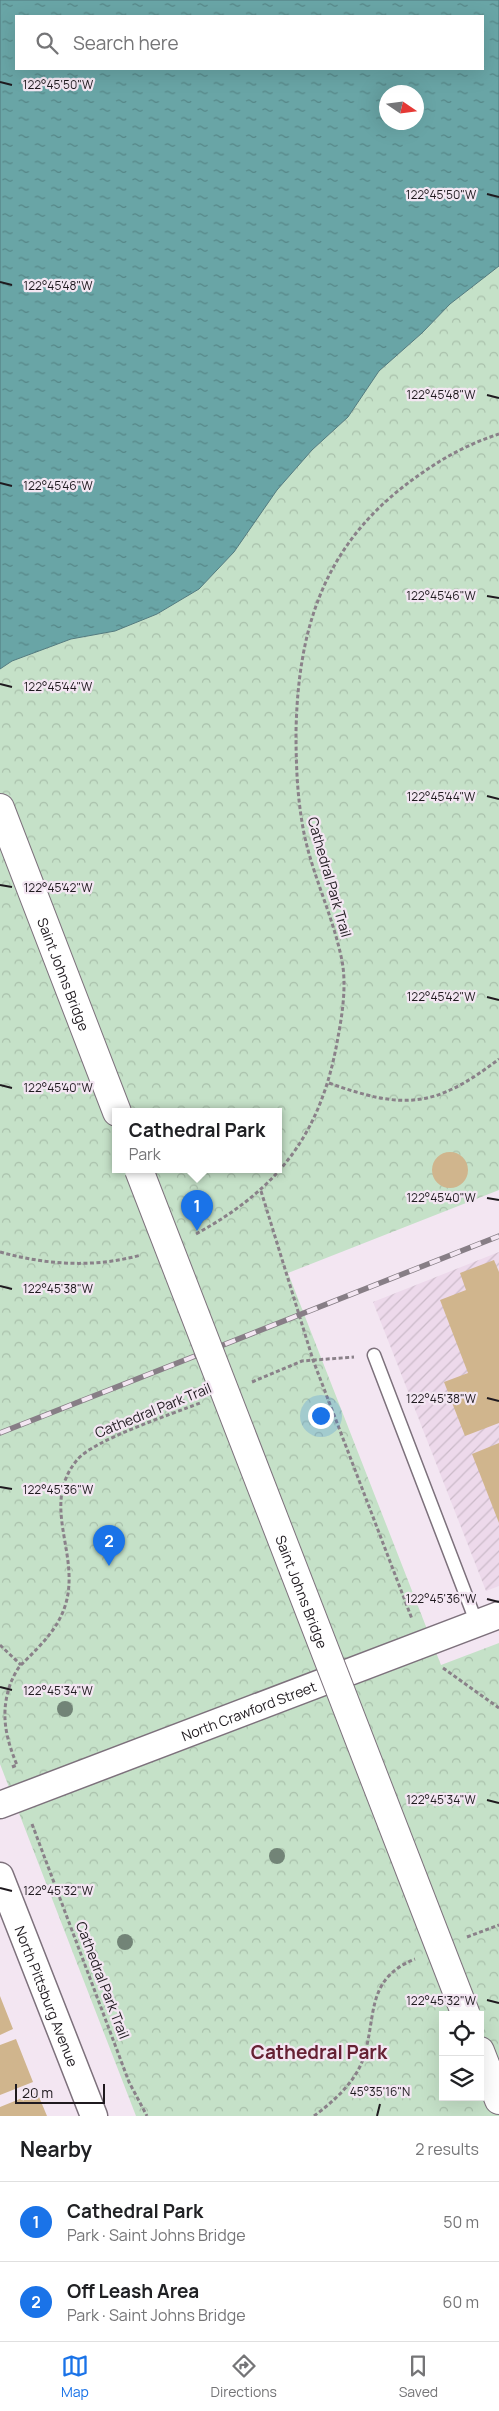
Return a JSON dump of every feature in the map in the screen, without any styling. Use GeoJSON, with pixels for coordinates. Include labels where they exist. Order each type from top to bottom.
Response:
{"type":"FeatureCollection","features":[{"type":"Feature","properties":{"kind":"main road","name":"Saint Johns Bridge"},"geometry":{"type":"LineString","coordinates":[[0,808],[115,1108]]}},
{"type":"Feature","properties":{"kind":"main road","name":"Saint Johns Bridge"},"geometry":{"type":"LineString","coordinates":[[140,1173],[464,2011]]}},
{"type":"Feature","properties":{"kind":"main road"},"geometry":{"type":"LineString","coordinates":[[482,2056],[499,2100]]}},
{"type":"Feature","properties":{"kind":"street","name":"North Crawford Street"},"geometry":{"type":"LineString","coordinates":[[0,1805],[488,1619]]}},
{"type":"Feature","properties":{"kind":"street","name":"North Pittsburg Avenue"},"geometry":{"type":"LineString","coordinates":[[0,1876],[94,2116]]}},
{"type":"Feature","properties":{"kind":"lane"},"geometry":{"type":"LineString","coordinates":[[374,1355],[488,1619]]}},
{"type":"Feature","properties":{"kind":"path","name":"Cathedral Park Trail"},"geometry":{"type":"LineString","coordinates":[[499,434],[447,456],[401,487],[367,518],[332,568],[321,590],[304,639],[297,704],[296,753],[302,824],[342,959],[342,1017],[329,1082],[373,1097],[410,1101],[425,1099],[457,1088],[499,1059]]}},
{"type":"Feature","properties":{"kind":"path"},"geometry":{"type":"LineString","coordinates":[[261,1191],[313,1360],[413,1621]]}},
{"type":"Feature","properties":{"kind":"path"},"geometry":{"type":"LineString","coordinates":[[245,1385],[302,1361],[374,1355]]}},
{"type":"Feature","properties":{"kind":"path","name":"Cathedral Park Trail"},"geometry":{"type":"LineString","coordinates":[[17,1765],[1,1717],[2,1704],[6,1690],[21,1664],[35,1653],[52,1632],[67,1602],[68,1553],[60,1514],[62,1486],[77,1460],[88,1448],[208,1400]]}},
{"type":"Feature","properties":{"kind":"path"},"geometry":{"type":"LineString","coordinates":[[0,1645],[21,1664]]}},
{"type":"Feature","properties":{"kind":"path"},"geometry":{"type":"LineString","coordinates":[[443,1667],[499,1708]]}},
{"type":"Feature","properties":{"kind":"path","name":"Cathedral Park Trail"},"geometry":{"type":"LineString","coordinates":[[31,1823],[129,2082],[147,2116]]}},
{"type":"Feature","properties":{"kind":"path"},"geometry":{"type":"LineString","coordinates":[[466,1938],[499,1925]]}},
{"type":"Feature","properties":{"kind":"path"},"geometry":{"type":"LineString","coordinates":[[314,2116],[343,2090],[361,2064],[376,2001],[384,1980],[395,1968],[422,1956]]}},
{"type":"Feature","properties":{"kind":"shaded area"},"geometry":{"type":"Polygon","coordinates":[[[499,1252],[499,1586],[486,1591],[373,1302],[499,1252]]]}},
{"type":"Feature","properties":{"kind":"green space","name":"Cathedral Park"},"geometry":{"type":"Polygon","coordinates":[[[499,266],[499,1190],[288,1273],[441,1665],[499,1643],[499,2116],[136,2116],[0,1764],[0,669],[12,661],[71,639],[115,631],[157,614],[199,589],[234,552],[277,490],[312,450],[348,417],[379,371],[422,333],[450,304],[499,266]]]}},
{"type":"Feature","properties":{"kind":"water"},"geometry":{"type":"Polygon","coordinates":[[[0,0],[499,0],[499,266],[450,304],[422,333],[379,371],[348,417],[312,450],[277,490],[234,552],[199,589],[157,614],[115,631],[71,639],[12,661],[0,669],[0,0]]]}},
{"type":"Feature","properties":{"kind":"building"},"geometry":{"type":"Polygon","coordinates":[[[450,1152],[457,1153],[463,1157],[467,1163],[467,1177],[463,1183],[457,1187],[450,1188],[443,1187],[437,1183],[433,1177],[432,1170],[433,1163],[437,1157],[443,1153],[450,1152]]]}},
{"type":"Feature","properties":{"kind":"building"},"geometry":{"type":"Polygon","coordinates":[[[494,1260],[499,1272],[499,1423],[465,1436],[444,1382],[468,1373],[440,1300],[466,1290],[460,1273],[494,1260]]]}},
{"type":"Feature","properties":{"kind":"building"},"geometry":{"type":"Polygon","coordinates":[[[499,1443],[499,1523],[472,1454],[499,1443]]]}},
{"type":"Feature","properties":{"kind":"building"},"geometry":{"type":"Polygon","coordinates":[[[0,1996],[13,2029],[0,2035],[0,1996]]]}},
{"type":"Feature","properties":{"kind":"building"},"geometry":{"type":"Polygon","coordinates":[[[16,2039],[33,2082],[0,2095],[0,2045],[16,2039]]]}},
{"type":"Feature","properties":{"kind":"building"},"geometry":{"type":"Polygon","coordinates":[[[37,2092],[47,2116],[0,2116],[0,2107],[37,2092]]]}},
{"type":"Feature","properties":{"kind":"railway"},"geometry":{"type":"LineString","coordinates":[[0,1433],[499,1236]]}},
{"type":"Feature","properties":{"kind":"place","name":"Cathedral Park"},"geometry":{"type":"Point","coordinates":[197,1231]}},
{"type":"Feature","properties":{"kind":"place","name":"Off Leash Area"},"geometry":{"type":"Point","coordinates":[109,1566]}},
{"type":"Feature","properties":{"kind":"district","name":"Cathedral Park"},"geometry":{"type":"Point","coordinates":[319,2052]}}]}
